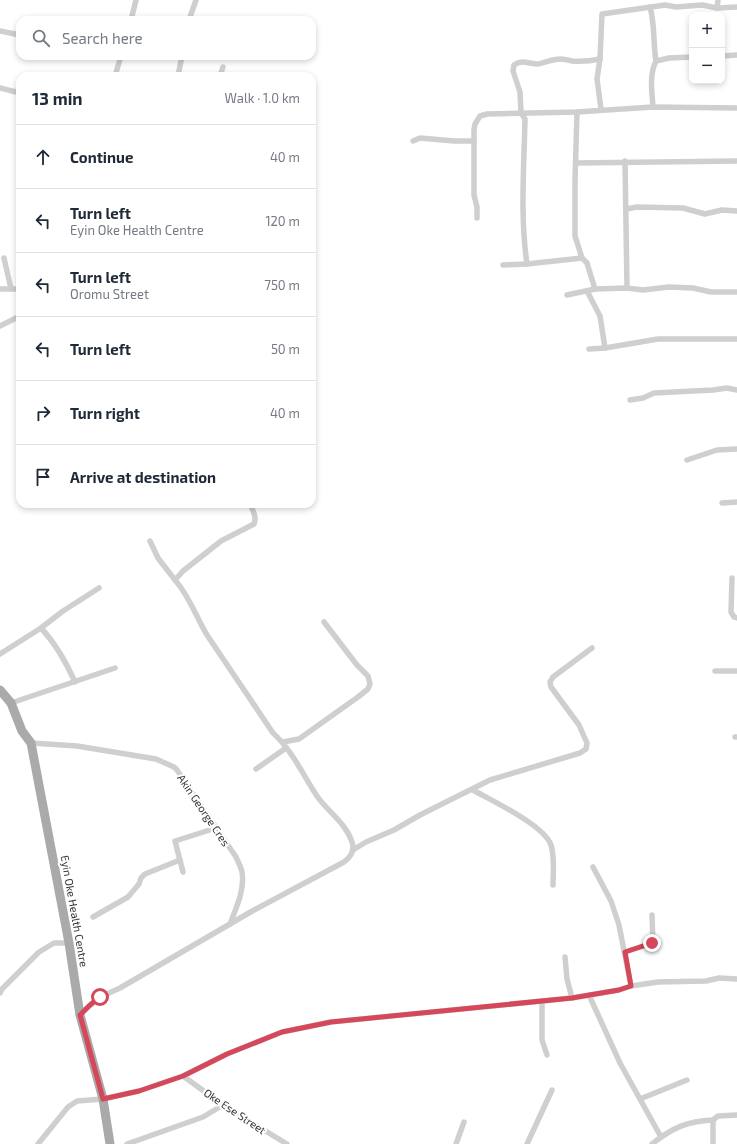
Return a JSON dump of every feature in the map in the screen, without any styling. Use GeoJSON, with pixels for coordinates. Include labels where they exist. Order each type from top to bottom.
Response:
{"type":"FeatureCollection","features":[{"type":"Feature","properties":{"kind":"main road","name":"Eyin Oke Health Centre"},"geometry":{"type":"LineString","coordinates":[[0,690],[11,703],[22,731],[31,743],[80,1015],[103,1099],[108,1143]]}},
{"type":"Feature","properties":{"kind":"street"},"geometry":{"type":"LineString","coordinates":[[132,16],[136,0]]}},
{"type":"Feature","properties":{"kind":"street"},"geometry":{"type":"LineString","coordinates":[[190,16],[196,0]]}},
{"type":"Feature","properties":{"kind":"street"},"geometry":{"type":"LineString","coordinates":[[674,0],[676,7]]}},
{"type":"Feature","properties":{"kind":"street"},"geometry":{"type":"LineString","coordinates":[[717,8],[718,0]]}},
{"type":"Feature","properties":{"kind":"street"},"geometry":{"type":"LineString","coordinates":[[601,110],[597,79],[600,59],[602,14],[665,5],[676,7],[702,5],[717,8],[737,7]]}},
{"type":"Feature","properties":{"kind":"street"},"geometry":{"type":"LineString","coordinates":[[650,7],[656,61],[652,82],[652,107]]}},
{"type":"Feature","properties":{"kind":"street"},"geometry":{"type":"LineString","coordinates":[[0,32],[16,34]]}},
{"type":"Feature","properties":{"kind":"street"},"geometry":{"type":"LineString","coordinates":[[725,56],[737,55]]}},
{"type":"Feature","properties":{"kind":"street"},"geometry":{"type":"LineString","coordinates":[[656,61],[669,58],[689,57]]}},
{"type":"Feature","properties":{"kind":"street"},"geometry":{"type":"LineString","coordinates":[[527,264],[524,245],[523,200],[525,119],[521,113],[520,92],[513,71],[514,65],[518,62],[540,64],[560,59],[586,62],[600,59]]}},
{"type":"Feature","properties":{"kind":"street"},"geometry":{"type":"LineString","coordinates":[[116,72],[120,60]]}},
{"type":"Feature","properties":{"kind":"street"},"geometry":{"type":"LineString","coordinates":[[179,72],[181,60]]}},
{"type":"Feature","properties":{"kind":"street"},"geometry":{"type":"LineString","coordinates":[[221,72],[223,67]]}},
{"type":"Feature","properties":{"kind":"street"},"geometry":{"type":"LineString","coordinates":[[0,88],[16,92]]}},
{"type":"Feature","properties":{"kind":"street"},"geometry":{"type":"LineString","coordinates":[[477,218],[477,207],[474,195],[474,141],[475,124],[480,116],[487,114],[577,112],[652,107],[737,108]]}},
{"type":"Feature","properties":{"kind":"street"},"geometry":{"type":"LineString","coordinates":[[577,112],[575,236],[582,258],[587,263],[595,289]]}},
{"type":"Feature","properties":{"kind":"street"},"geometry":{"type":"LineString","coordinates":[[413,140],[420,138],[474,141]]}},
{"type":"Feature","properties":{"kind":"street"},"geometry":{"type":"LineString","coordinates":[[576,163],[737,160]]}},
{"type":"Feature","properties":{"kind":"street"},"geometry":{"type":"LineString","coordinates":[[625,161],[627,288]]}},
{"type":"Feature","properties":{"kind":"street"},"geometry":{"type":"LineString","coordinates":[[626,209],[636,207],[683,208],[705,214],[722,210],[737,211]]}},
{"type":"Feature","properties":{"kind":"street"},"geometry":{"type":"LineString","coordinates":[[4,258],[11,289]]}},
{"type":"Feature","properties":{"kind":"street"},"geometry":{"type":"LineString","coordinates":[[503,265],[582,258]]}},
{"type":"Feature","properties":{"kind":"street"},"geometry":{"type":"LineString","coordinates":[[567,295],[595,289],[627,288],[643,290],[669,287],[693,288],[711,292],[737,292]]}},
{"type":"Feature","properties":{"kind":"street"},"geometry":{"type":"LineString","coordinates":[[0,289],[16,289]]}},
{"type":"Feature","properties":{"kind":"street"},"geometry":{"type":"LineString","coordinates":[[588,291],[600,316],[604,348]]}},
{"type":"Feature","properties":{"kind":"street"},"geometry":{"type":"LineString","coordinates":[[0,326],[16,318]]}},
{"type":"Feature","properties":{"kind":"street"},"geometry":{"type":"LineString","coordinates":[[589,349],[658,339],[737,338]]}},
{"type":"Feature","properties":{"kind":"street"},"geometry":{"type":"LineString","coordinates":[[630,400],[643,398],[654,393],[727,388],[737,390]]}},
{"type":"Feature","properties":{"kind":"street"},"geometry":{"type":"LineString","coordinates":[[687,460],[717,450],[737,449]]}},
{"type":"Feature","properties":{"kind":"street"},"geometry":{"type":"LineString","coordinates":[[722,503],[737,502]]}},
{"type":"Feature","properties":{"kind":"street"},"geometry":{"type":"LineString","coordinates":[[176,580],[183,571],[221,541],[254,524],[255,515],[252,508]]}},
{"type":"Feature","properties":{"kind":"street"},"geometry":{"type":"LineString","coordinates":[[80,1015],[100,997],[120,988],[230,924],[344,862],[350,858],[353,850],[352,842],[342,824],[317,796],[283,742],[273,733],[200,623],[189,599],[158,558],[150,541]]}},
{"type":"Feature","properties":{"kind":"street"},"geometry":{"type":"LineString","coordinates":[[732,578],[730,612],[737,618]]}},
{"type":"Feature","properties":{"kind":"street"},"geometry":{"type":"LineString","coordinates":[[0,654],[41,628],[62,611],[99,588]]}},
{"type":"Feature","properties":{"kind":"street"},"geometry":{"type":"LineString","coordinates":[[283,742],[299,739],[358,697],[368,689],[370,684],[368,676],[357,665],[324,622]]}},
{"type":"Feature","properties":{"kind":"street"},"geometry":{"type":"LineString","coordinates":[[41,628],[61,652],[75,682]]}},
{"type":"Feature","properties":{"kind":"street"},"geometry":{"type":"LineString","coordinates":[[353,850],[366,842],[394,830],[420,815],[473,790],[490,780],[580,753],[586,749],[588,744],[579,725],[551,687],[550,682],[553,677],[592,648]]}},
{"type":"Feature","properties":{"kind":"street"},"geometry":{"type":"LineString","coordinates":[[11,703],[115,668]]}},
{"type":"Feature","properties":{"kind":"street"},"geometry":{"type":"LineString","coordinates":[[715,670],[737,671]]}},
{"type":"Feature","properties":{"kind":"street","name":"Akin George Cres"},"geometry":{"type":"LineString","coordinates":[[31,743],[77,746],[156,759],[165,762],[177,770],[236,857],[242,871],[240,894],[230,924]]}},
{"type":"Feature","properties":{"kind":"street"},"geometry":{"type":"LineString","coordinates":[[256,769],[286,748]]}},
{"type":"Feature","properties":{"kind":"street"},"geometry":{"type":"LineString","coordinates":[[473,790],[526,820],[542,833],[551,846],[553,885]]}},
{"type":"Feature","properties":{"kind":"street"},"geometry":{"type":"LineString","coordinates":[[183,872],[175,841],[216,828]]}},
{"type":"Feature","properties":{"kind":"street"},"geometry":{"type":"LineString","coordinates":[[93,917],[128,897],[145,874],[180,860]]}},
{"type":"Feature","properties":{"kind":"street"},"geometry":{"type":"LineString","coordinates":[[592,867],[611,901],[619,925],[631,986]]}},
{"type":"Feature","properties":{"kind":"street"},"geometry":{"type":"LineString","coordinates":[[625,952],[652,943],[652,915]]}},
{"type":"Feature","properties":{"kind":"street"},"geometry":{"type":"LineString","coordinates":[[0,993],[2,989],[38,952],[54,943],[68,943]]}},
{"type":"Feature","properties":{"kind":"street"},"geometry":{"type":"LineString","coordinates":[[565,957],[567,978],[572,998]]}},
{"type":"Feature","properties":{"kind":"street"},"geometry":{"type":"LineString","coordinates":[[38,1144],[68,1107],[77,1101],[103,1099],[139,1091],[183,1076],[255,1042],[282,1032],[331,1022],[572,998],[658,982],[706,981],[719,978],[737,979]]}},
{"type":"Feature","properties":{"kind":"street"},"geometry":{"type":"LineString","coordinates":[[589,995],[620,1064],[661,1137]]}},
{"type":"Feature","properties":{"kind":"street"},"geometry":{"type":"LineString","coordinates":[[542,1001],[542,1040],[547,1055]]}},
{"type":"Feature","properties":{"kind":"street","name":"Oke Ese Street"},"geometry":{"type":"LineString","coordinates":[[183,1076],[223,1105],[287,1144]]}},
{"type":"Feature","properties":{"kind":"street"},"geometry":{"type":"LineString","coordinates":[[640,1098],[687,1080]]}},
{"type":"Feature","properties":{"kind":"street"},"geometry":{"type":"LineString","coordinates":[[527,1144],[552,1090]]}},
{"type":"Feature","properties":{"kind":"street"},"geometry":{"type":"LineString","coordinates":[[127,1144],[203,1118],[223,1105]]}},
{"type":"Feature","properties":{"kind":"street"},"geometry":{"type":"LineString","coordinates":[[652,1144],[661,1137],[686,1124],[696,1121],[713,1120],[718,1116],[737,1115]]}},
{"type":"Feature","properties":{"kind":"street"},"geometry":{"type":"LineString","coordinates":[[713,1120],[713,1144]]}},
{"type":"Feature","properties":{"kind":"street"},"geometry":{"type":"LineString","coordinates":[[456,1144],[464,1122]]}},
{"type":"Feature","properties":{"kind":"route"},"geometry":{"type":"LineString","coordinates":[[100,997],[80,1015],[103,1099],[139,1091],[183,1076],[227,1054],[282,1032],[331,1022],[572,998],[619,990],[631,986],[625,952],[652,943]]}}]}
